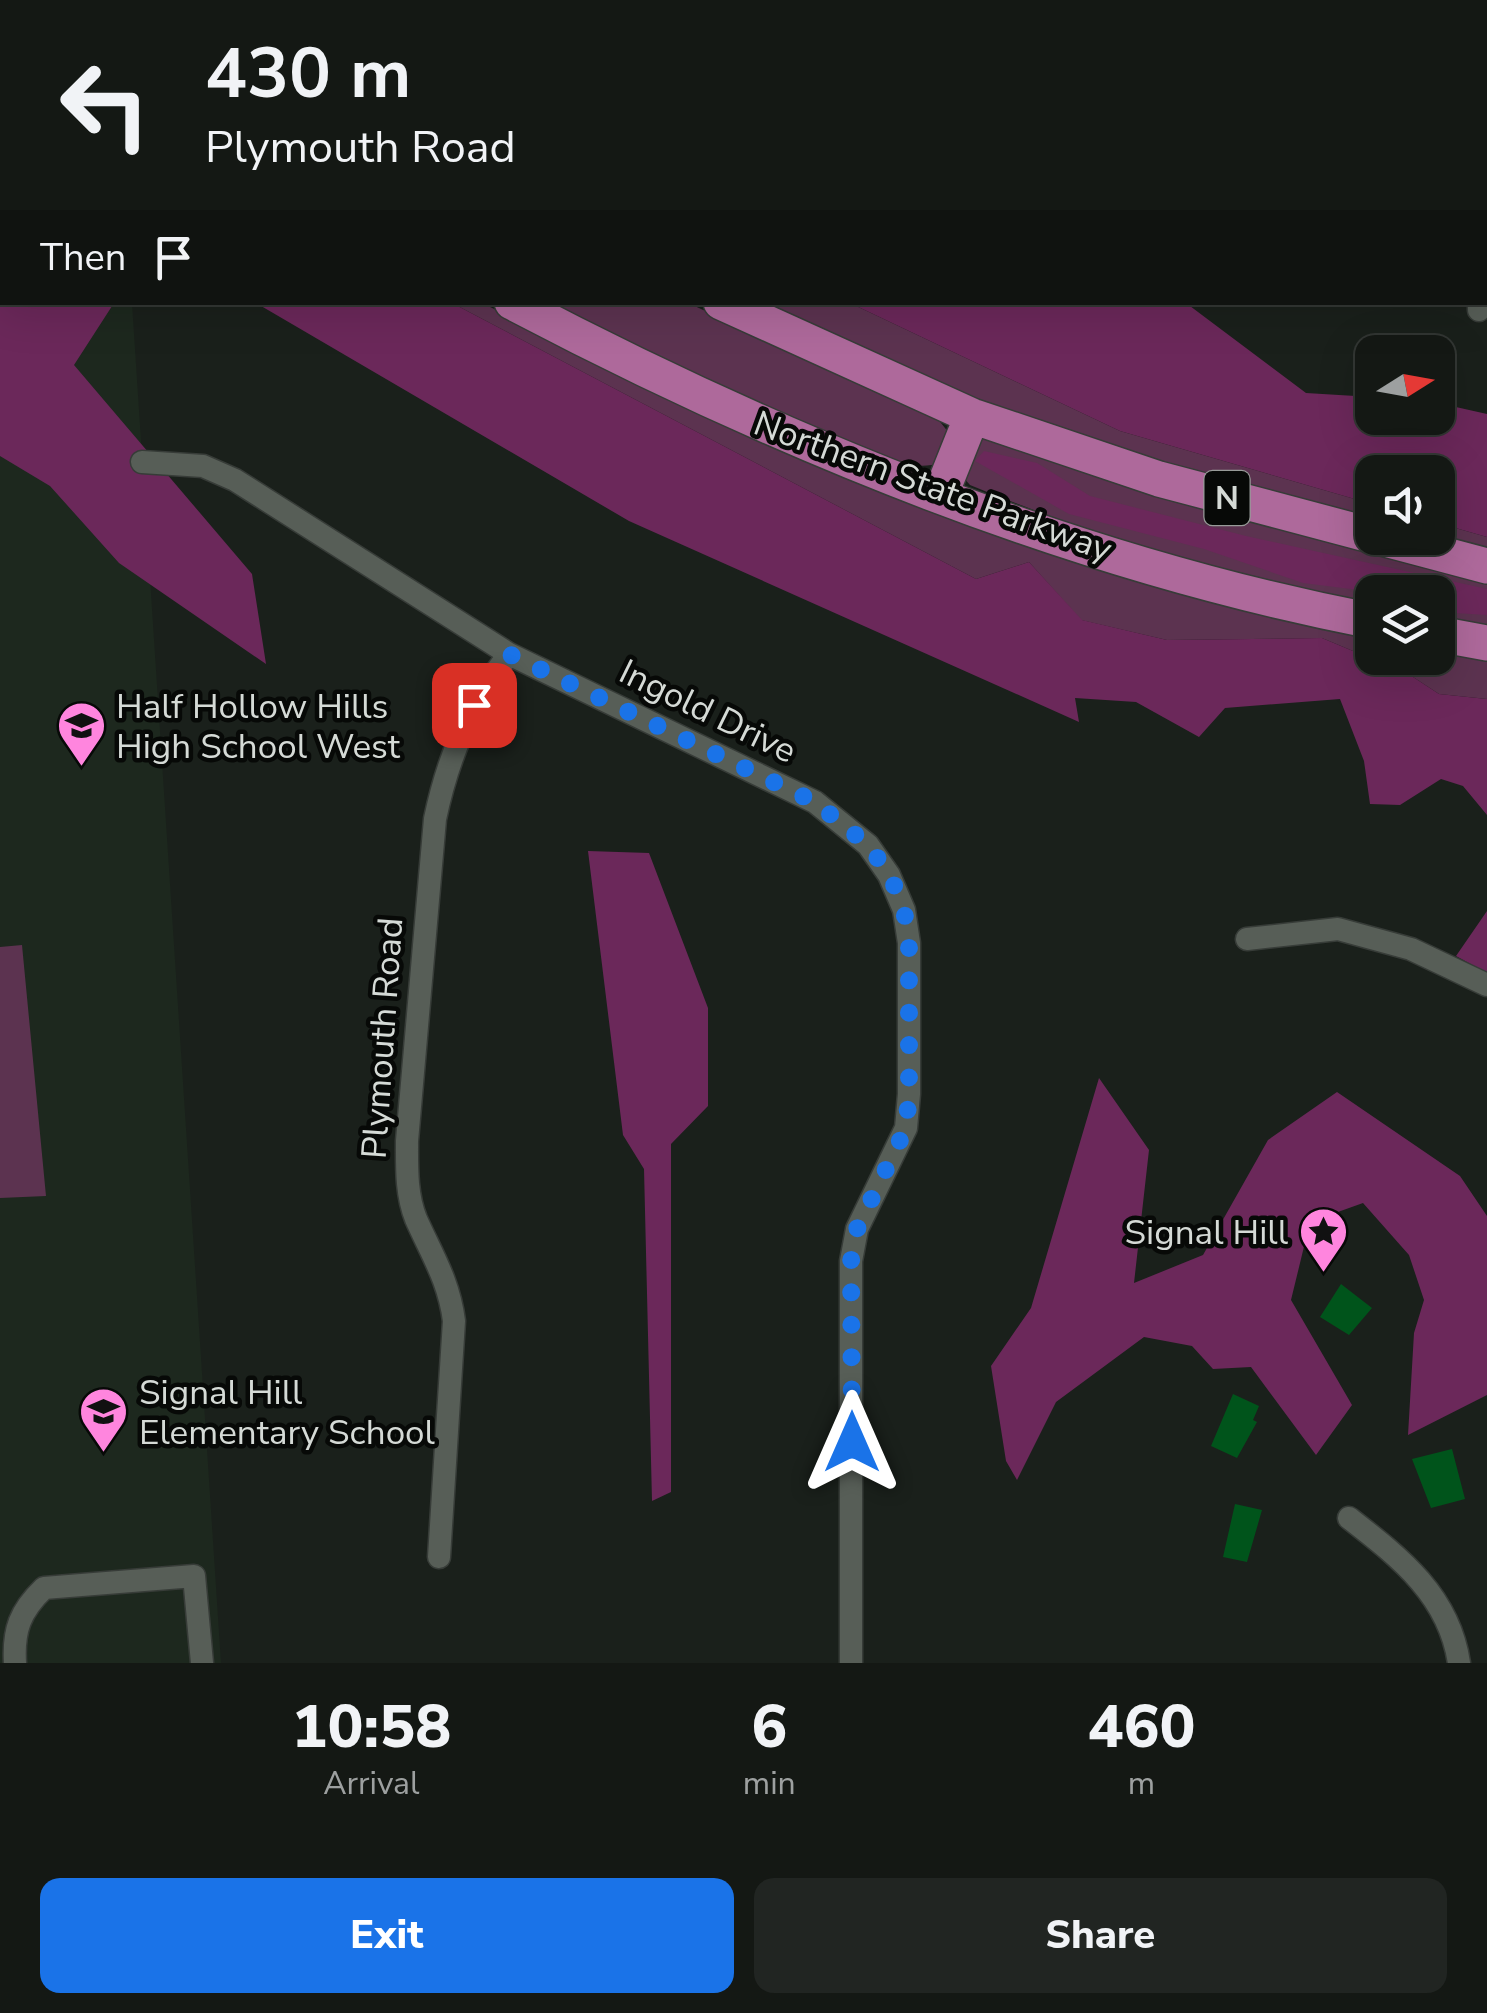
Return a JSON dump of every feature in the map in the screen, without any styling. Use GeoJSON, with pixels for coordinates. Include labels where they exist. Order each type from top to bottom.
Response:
{"type":"FeatureCollection","features":[{"type":"Feature","properties":{"kind":"highway","name":"Northern State Parkway"},"geometry":{"type":"LineString","coordinates":[[518,305],[767,427],[940,496],[1109,552],[1355,617]]}},
{"type":"Feature","properties":{"kind":"highway","name":"N"},"geometry":{"type":"LineString","coordinates":[[728,305],[972,416],[1159,478],[1487,566]]}},
{"type":"Feature","properties":{"kind":"highway"},"geometry":{"type":"LineString","coordinates":[[940,496],[972,416]]}},
{"type":"Feature","properties":{"kind":"highway"},"geometry":{"type":"LineString","coordinates":[[1455,637],[1487,643]]}},
{"type":"Feature","properties":{"kind":"street","name":"Ingold Drive"},"geometry":{"type":"LineString","coordinates":[[142,462],[203,466],[235,480],[509,654],[815,802],[868,845],[890,875],[904,910],[909,943],[906,1128],[895,1159],[862,1216],[851,1261],[851,1663]]}},
{"type":"Feature","properties":{"kind":"street","name":"Plymouth Road"},"geometry":{"type":"LineString","coordinates":[[439,1557],[454,1321],[450,1289],[416,1218],[406,1180],[407,1141],[441,788],[462,727],[509,654]]}},
{"type":"Feature","properties":{"kind":"street"},"geometry":{"type":"LineString","coordinates":[[1247,939],[1338,929],[1411,949],[1487,985]]}},
{"type":"Feature","properties":{"kind":"street"},"geometry":{"type":"LineString","coordinates":[[1349,1518],[1408,1563],[1448,1624],[1459,1663]]}},
{"type":"Feature","properties":{"kind":"street"},"geometry":{"type":"LineString","coordinates":[[15,1663],[13,1634],[27,1604],[44,1588],[194,1576],[202,1663]]}},
{"type":"Feature","properties":{"kind":"shaded area","name":"Half Hollow Hills High School West"},"geometry":{"type":"Polygon","coordinates":[[[0,305],[132,305],[221,1663],[0,1663],[0,305]]]}},
{"type":"Feature","properties":{"kind":"shaded area"},"geometry":{"type":"Polygon","coordinates":[[[0,305],[113,305],[74,365],[252,574],[266,664],[119,563],[50,486],[0,456],[0,305]]]}},
{"type":"Feature","properties":{"kind":"shaded area"},"geometry":{"type":"Polygon","coordinates":[[[259,305],[456,305],[976,579],[1029,562],[1082,620],[1167,640],[1322,638],[1355,652],[1355,675],[1410,675],[1439,694],[1487,699],[1487,815],[1463,786],[1441,779],[1400,805],[1370,804],[1364,761],[1340,699],[1225,708],[1199,737],[1136,702],[1075,698],[1079,722],[629,521],[259,305]]]}},
{"type":"Feature","properties":{"kind":"shaded area"},"geometry":{"type":"Polygon","coordinates":[[[456,305],[486,305],[708,413],[1355,627],[1355,652],[1322,638],[1167,640],[1081,620],[1029,562],[976,579],[456,305]]]}},
{"type":"Feature","properties":{"kind":"shaded area"},"geometry":{"type":"Polygon","coordinates":[[[539,305],[692,305],[937,418],[949,433],[940,463],[926,466],[827,443],[539,305]]]}},
{"type":"Feature","properties":{"kind":"shaded area"},"geometry":{"type":"Polygon","coordinates":[[[758,305],[854,305],[1120,431],[1355,499],[1355,522],[1036,428],[758,305]]]}},
{"type":"Feature","properties":{"kind":"shaded area"},"geometry":{"type":"Polygon","coordinates":[[[854,305],[1189,305],[1306,393],[1355,396],[1355,435],[1455,435],[1455,407],[1487,414],[1487,537],[1455,528],[1455,455],[1355,455],[1355,499],[1120,431],[854,305]]]}},
{"type":"Feature","properties":{"kind":"shaded area"},"geometry":{"type":"Polygon","coordinates":[[[986,438],[1355,540],[1355,555],[1411,555],[1487,576],[1487,631],[1455,625],[1455,575],[1355,575],[1355,605],[1168,556],[1019,505],[970,485],[963,477],[975,440],[986,438]]]}},
{"type":"Feature","properties":{"kind":"shaded area"},"geometry":{"type":"Polygon","coordinates":[[[984,451],[1037,463],[1090,496],[1423,575],[1355,575],[1355,590],[1303,583],[1204,549],[1069,514],[975,461],[984,451]]]}},
{"type":"Feature","properties":{"kind":"shaded area"},"geometry":{"type":"Polygon","coordinates":[[[1455,528],[1487,537],[1487,552],[1455,543],[1455,528]]]}},
{"type":"Feature","properties":{"kind":"shaded area"},"geometry":{"type":"Polygon","coordinates":[[[1455,582],[1487,589],[1487,615],[1455,613],[1455,582]]]}},
{"type":"Feature","properties":{"kind":"shaded area"},"geometry":{"type":"Polygon","coordinates":[[[1455,650],[1487,657],[1487,699],[1439,694],[1410,675],[1455,675],[1455,650]]]}},
{"type":"Feature","properties":{"kind":"shaded area"},"geometry":{"type":"Polygon","coordinates":[[[588,851],[649,853],[708,1008],[708,1106],[671,1144],[671,1492],[652,1501],[644,1169],[623,1135],[588,851]]]}},
{"type":"Feature","properties":{"kind":"shaded area"},"geometry":{"type":"Polygon","coordinates":[[[1487,911],[1487,973],[1456,956],[1487,911]]]}},
{"type":"Feature","properties":{"kind":"shaded area"},"geometry":{"type":"Polygon","coordinates":[[[22,945],[46,1196],[0,1198],[0,947],[22,945]]]}},
{"type":"Feature","properties":{"kind":"shaded area"},"geometry":{"type":"Polygon","coordinates":[[[1099,1078],[1149,1150],[1134,1283],[1203,1255],[1268,1140],[1337,1092],[1460,1176],[1487,1216],[1487,1395],[1408,1435],[1414,1333],[1424,1300],[1409,1255],[1363,1203],[1310,1222],[1291,1300],[1352,1405],[1316,1455],[1251,1367],[1213,1369],[1192,1346],[1144,1337],[1056,1402],[1017,1480],[1006,1461],[991,1366],[1031,1308],[1099,1078]]]}},
{"type":"Feature","properties":{"kind":"building"},"geometry":{"type":"Polygon","coordinates":[[[1341,1284],[1372,1308],[1349,1335],[1320,1317],[1341,1284]]]}},
{"type":"Feature","properties":{"kind":"building"},"geometry":{"type":"Polygon","coordinates":[[[1233,1394],[1259,1406],[1253,1420],[1257,1422],[1237,1458],[1211,1446],[1233,1394]]]}},
{"type":"Feature","properties":{"kind":"building"},"geometry":{"type":"Polygon","coordinates":[[[1452,1449],[1465,1499],[1431,1508],[1412,1459],[1452,1449]]]}},
{"type":"Feature","properties":{"kind":"building"},"geometry":{"type":"Polygon","coordinates":[[[1235,1504],[1262,1510],[1247,1562],[1223,1557],[1235,1504]]]}},
{"type":"Feature","properties":{"kind":"place","name":"Half Hollow Hills High School West"},"geometry":{"type":"Point","coordinates":[81,768]}},
{"type":"Feature","properties":{"kind":"place","name":"Signal Hill"},"geometry":{"type":"Point","coordinates":[1323,1274]}},
{"type":"Feature","properties":{"kind":"place","name":"Signal Hill Elementary School"},"geometry":{"type":"Point","coordinates":[104,1454]}},
{"type":"Feature","properties":{"kind":"route"},"geometry":{"type":"LineString","coordinates":[[474,705],[509,654],[815,802],[868,845],[890,875],[904,910],[909,943],[909,1094],[906,1128],[895,1159],[857,1229],[851,1261],[852,1442]]}}]}
